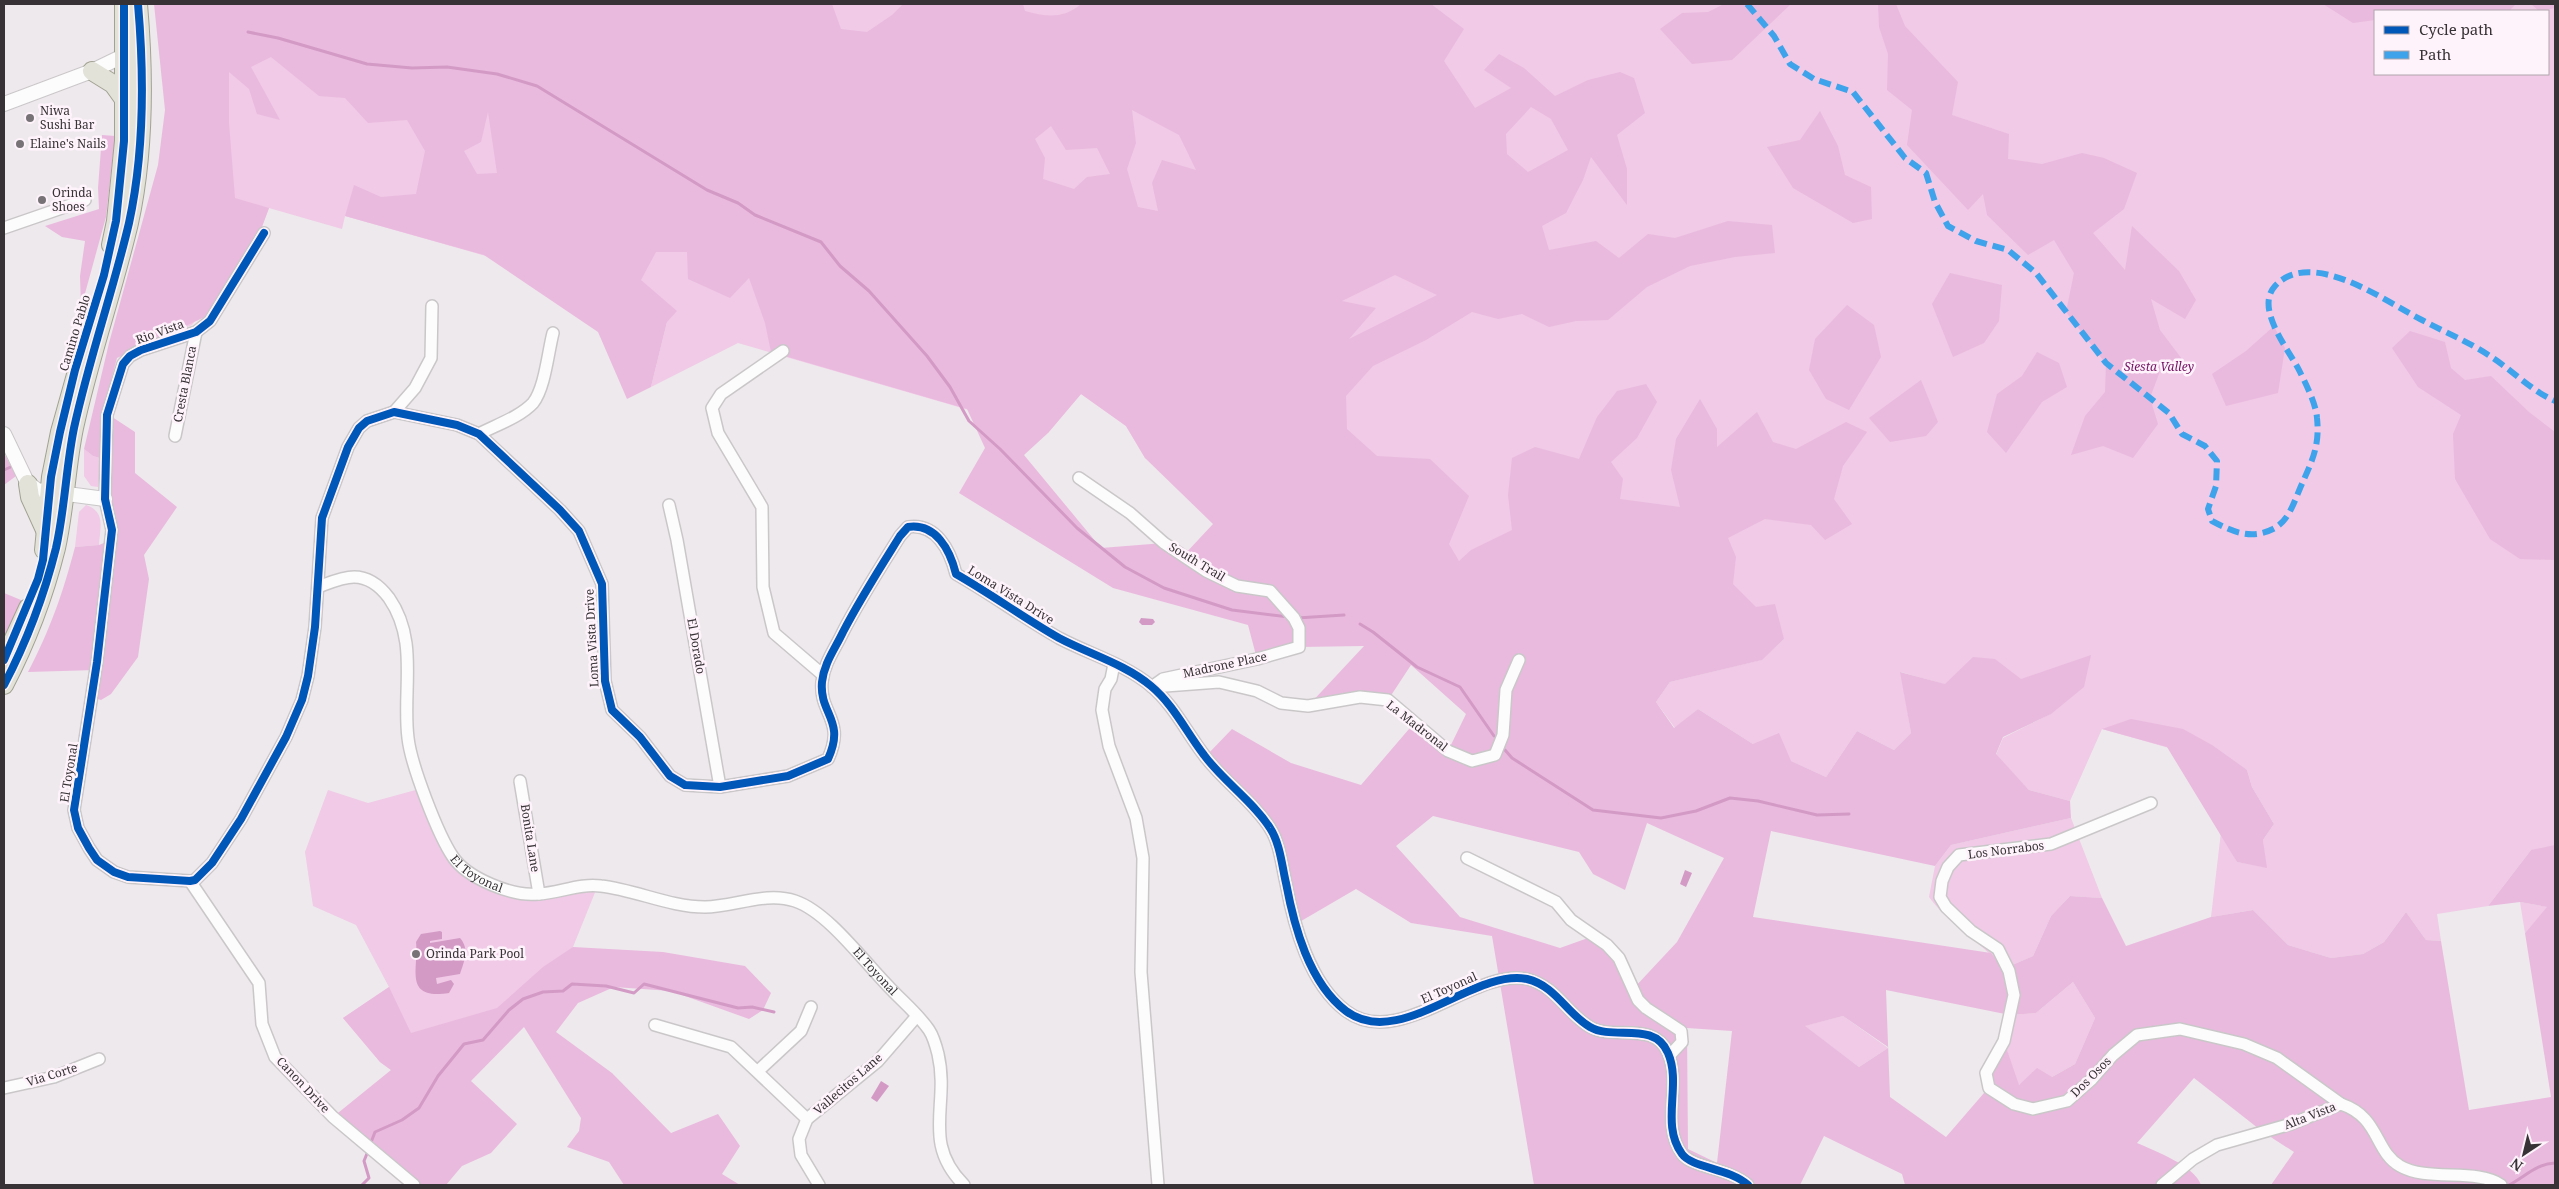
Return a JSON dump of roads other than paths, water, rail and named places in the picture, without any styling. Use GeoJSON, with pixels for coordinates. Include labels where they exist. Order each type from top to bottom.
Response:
{"type":"FeatureCollection","features":[{"type":"Feature","properties":{"kind":"main road","name":"Camino Pablo"},"geometry":{"type":"LineString","coordinates":[[4,685],[28,637],[40,606],[56,546],[60,432],[75,370],[104,275],[116,220],[124,141],[124,4]]}},
{"type":"Feature","properties":{"kind":"main road","name":"Camino Pablo"},"geometry":{"type":"LineString","coordinates":[[4,660],[38,579],[46,533],[129,221],[138,155],[142,52],[138,4]]}},
{"type":"Feature","properties":{"kind":"main road"},"geometry":{"type":"LineString","coordinates":[[92,72],[114,84],[123,98]]}},
{"type":"Feature","properties":{"kind":"main road"},"geometry":{"type":"LineString","coordinates":[[25,479],[30,497],[46,533]]}},
{"type":"Feature","properties":{"kind":"street"},"geometry":{"type":"LineString","coordinates":[[4,104],[92,72],[124,55],[142,52]]}},
{"type":"Feature","properties":{"kind":"street"},"geometry":{"type":"LineString","coordinates":[[4,228],[85,200]]}},
{"type":"Feature","properties":{"kind":"street","name":"Rio Vista"},"geometry":{"type":"LineString","coordinates":[[105,499],[107,415],[123,364],[130,356],[141,350],[196,332],[210,321],[264,233]]}},
{"type":"Feature","properties":{"kind":"street"},"geometry":{"type":"LineString","coordinates":[[190,881],[203,872],[223,848],[293,724],[308,676],[318,588],[322,518],[348,447],[367,421],[394,412],[415,388],[431,358],[432,306]]}},
{"type":"Feature","properties":{"kind":"street","name":"Cresta Blanca"},"geometry":{"type":"LineString","coordinates":[[175,436],[196,332]]}},
{"type":"Feature","properties":{"kind":"street"},"geometry":{"type":"LineString","coordinates":[[480,434],[523,411],[533,402],[540,388],[553,332]]}},
{"type":"Feature","properties":{"kind":"street"},"geometry":{"type":"LineString","coordinates":[[783,350],[721,394],[712,408],[718,433],[762,506],[764,587],[774,633],[823,675]]}},
{"type":"Feature","properties":{"kind":"street","name":"Loma Vista Drive"},"geometry":{"type":"LineString","coordinates":[[394,412],[457,425],[480,434],[560,510],[582,538],[602,584],[605,680],[612,710],[640,738],[664,770],[677,782],[701,787],[720,787],[788,776],[828,759],[835,744],[836,733],[824,695],[823,675],[826,662],[859,600],[908,527],[918,525],[938,537],[950,553],[956,574],[1060,638],[1114,664]]}},
{"type":"Feature","properties":{"kind":"street"},"geometry":{"type":"LineString","coordinates":[[4,434],[25,479],[37,490],[105,499]]}},
{"type":"Feature","properties":{"kind":"street","name":"South Trail"},"geometry":{"type":"LineString","coordinates":[[1078,478],[1130,513],[1164,543],[1206,571],[1237,586],[1270,591],[1294,618],[1299,628],[1299,647]]}},
{"type":"Feature","properties":{"kind":"street","name":"El Toyonal"},"geometry":{"type":"LineString","coordinates":[[105,499],[112,530],[97,662],[74,810],[78,828],[97,860],[114,872],[128,877],[190,881]]}},
{"type":"Feature","properties":{"kind":"street","name":"El Dorado"},"geometry":{"type":"LineString","coordinates":[[669,505],[677,540],[720,787]]}},
{"type":"Feature","properties":{"kind":"street","name":"El Toyonal"},"geometry":{"type":"LineString","coordinates":[[318,588],[356,577],[368,580],[382,590],[395,607],[404,631],[408,655],[407,720],[412,758],[443,839],[459,865],[472,875],[525,895],[598,885],[690,907],[709,907],[764,899],[792,900],[815,912],[842,937],[931,1032],[940,1065],[939,1143],[946,1162],[964,1185]]}},
{"type":"Feature","properties":{"kind":"street","name":"Madrone Place"},"geometry":{"type":"LineString","coordinates":[[1152,687],[1163,679],[1256,659],[1299,647]]}},
{"type":"Feature","properties":{"kind":"street","name":"La Madronal"},"geometry":{"type":"LineString","coordinates":[[1152,687],[1218,682],[1257,691],[1281,703],[1308,706],[1360,697],[1388,700],[1448,751],[1472,761],[1495,755],[1503,736],[1506,690],[1519,660]]}},
{"type":"Feature","properties":{"kind":"street"},"geometry":{"type":"LineString","coordinates":[[1114,664],[1111,679],[1105,689],[1102,710],[1109,746],[1136,818],[1143,858],[1141,972],[1158,1185]]}},
{"type":"Feature","properties":{"kind":"street","name":"El Toyonal"},"geometry":{"type":"LineString","coordinates":[[1114,664],[1152,687],[1204,756],[1270,828],[1282,864],[1299,935],[1326,989],[1348,1012],[1367,1020],[1398,1019],[1438,1007],[1484,984],[1511,978],[1525,979],[1542,984],[1558,995],[1583,1022],[1593,1029],[1652,1036],[1662,1042],[1669,1056]]}},
{"type":"Feature","properties":{"kind":"street","name":"Bonita Lane"},"geometry":{"type":"LineString","coordinates":[[520,781],[539,894]]}},
{"type":"Feature","properties":{"kind":"street","name":"Los Norrabos"},"geometry":{"type":"LineString","coordinates":[[1940,897],[1942,881],[1948,867],[1959,856],[2051,844],[2151,804]]}},
{"type":"Feature","properties":{"kind":"street"},"geometry":{"type":"LineString","coordinates":[[1466,858],[1556,902],[1571,920],[1607,944],[1619,958],[1638,1000],[1646,1008],[1681,1030],[1682,1042],[1669,1056],[1672,1070],[1672,1134],[1680,1152],[1693,1163],[1718,1168],[1748,1185]]}},
{"type":"Feature","properties":{"kind":"street","name":"Canon Drive"},"geometry":{"type":"LineString","coordinates":[[190,881],[259,983],[262,1024],[275,1057],[333,1117],[414,1185]]}},
{"type":"Feature","properties":{"kind":"street","name":"Dos Osos"},"geometry":{"type":"LineString","coordinates":[[1940,897],[1946,907],[1971,931],[1998,949],[2009,971],[2014,995],[2004,1041],[1986,1073],[1989,1088],[2014,1104],[2033,1109],[2067,1101],[2113,1055],[2137,1035],[2180,1029],[2244,1044],[2277,1058],[2341,1104]]}},
{"type":"Feature","properties":{"kind":"street"},"geometry":{"type":"LineString","coordinates":[[758,1071],[801,1030],[811,1007]]}},
{"type":"Feature","properties":{"kind":"street","name":"Vallecitos Lane"},"geometry":{"type":"LineString","coordinates":[[819,1185],[801,1155],[799,1139],[807,1119],[878,1060],[916,1016]]}},
{"type":"Feature","properties":{"kind":"street"},"geometry":{"type":"LineString","coordinates":[[655,1025],[731,1048],[758,1071],[807,1119]]}},
{"type":"Feature","properties":{"kind":"street","name":"Via Corte"},"geometry":{"type":"LineString","coordinates":[[4,1088],[54,1077],[99,1060]]}},
{"type":"Feature","properties":{"kind":"street","name":"Alta Vista"},"geometry":{"type":"LineString","coordinates":[[2162,1185],[2193,1159],[2217,1145],[2291,1124],[2341,1104],[2354,1108],[2373,1128],[2387,1154],[2400,1167],[2424,1173],[2488,1180],[2501,1185]]}},
{"type":"Feature","properties":{"kind":"waterway"},"geometry":{"type":"LineString","coordinates":[[248,32],[278,38],[367,64],[412,68],[447,67],[497,74],[537,86],[707,190],[738,203],[755,215],[821,242],[840,266],[869,291],[927,356],[950,387],[969,421],[1000,449],[1077,528],[1125,567],[1164,588],[1232,610],[1289,617]]}},
{"type":"Feature","properties":{"kind":"waterway"},"geometry":{"type":"LineString","coordinates":[[4,470],[15,465]]}},
{"type":"Feature","properties":{"kind":"waterway"},"geometry":{"type":"LineString","coordinates":[[1297,618],[1344,615]]}},
{"type":"Feature","properties":{"kind":"waterway"},"geometry":{"type":"LineString","coordinates":[[1360,624],[1417,667],[1460,687],[1494,736]]}},
{"type":"Feature","properties":{"kind":"waterway"},"geometry":{"type":"LineString","coordinates":[[1505,750],[1512,758],[1593,810],[1661,818],[1696,811],[1730,798],[1758,801],[1817,815],[1849,814]]}},
{"type":"Feature","properties":{"kind":"waterway"},"geometry":{"type":"LineString","coordinates":[[370,1145],[375,1132],[402,1120],[419,1108],[438,1076],[464,1044],[483,1040],[509,1010],[523,999],[543,992],[563,991],[572,984],[606,986],[634,993],[644,984],[738,1008],[752,1007],[774,1012]]}},
{"type":"Feature","properties":{"kind":"waterway"},"geometry":{"type":"LineString","coordinates":[[362,1185],[369,1178],[364,1161],[368,1151]]}},
{"type":"Feature","properties":{"kind":"waterway"},"geometry":{"type":"LineString","coordinates":[[2509,1185],[2537,1168],[2555,1163]]}},
{"type":"Feature","properties":{"kind":"place","name":"Niwa Sushi Bar"},"geometry":{"type":"Point","coordinates":[30,118]}},
{"type":"Feature","properties":{"kind":"place","name":"Elaine's Nails"},"geometry":{"type":"Point","coordinates":[20,144]}},
{"type":"Feature","properties":{"kind":"place","name":"Orinda Shoes"},"geometry":{"type":"Point","coordinates":[42,200]}},
{"type":"Feature","properties":{"kind":"place","name":"Orinda Park Pool"},"geometry":{"type":"Point","coordinates":[416,954]}},
{"type":"Feature","properties":{"kind":"park label","name":"Siesta Valley"},"geometry":{"type":"Point","coordinates":[2159,367]}}]}
